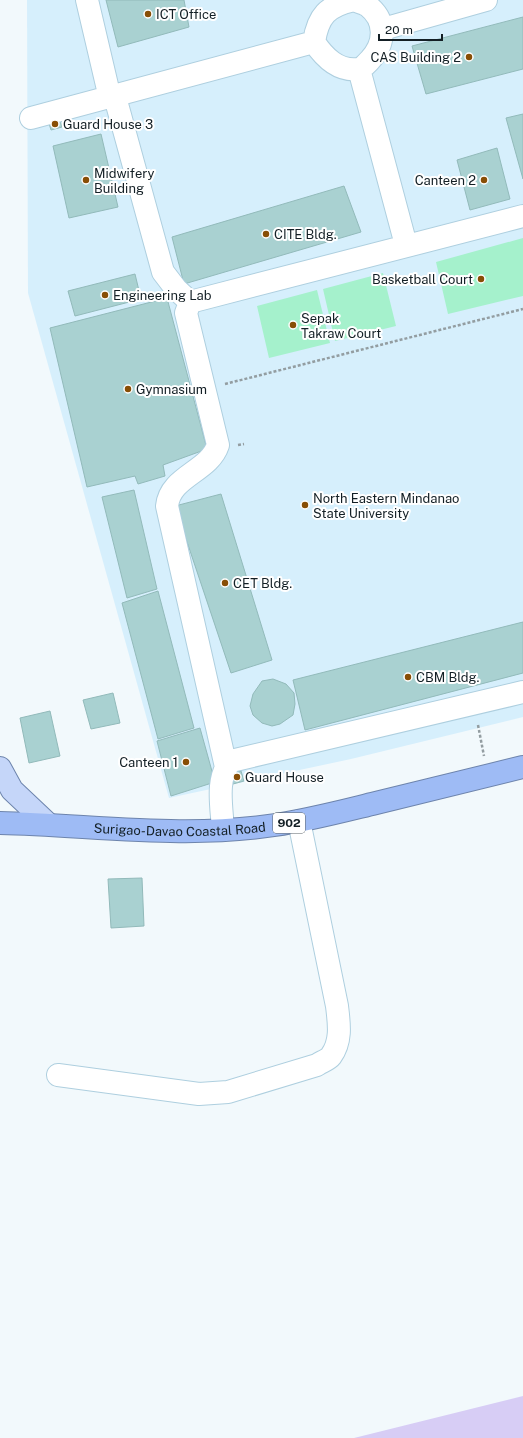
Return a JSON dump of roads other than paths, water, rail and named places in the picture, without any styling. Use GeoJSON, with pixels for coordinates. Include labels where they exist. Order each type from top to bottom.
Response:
{"type":"FeatureCollection","features":[{"type":"Feature","properties":{"kind":"highway","name":"Surigao-Davao Coastal Road"},"geometry":{"type":"LineString","coordinates":[[0,823],[48,824],[156,832],[223,830],[275,825],[299,821],[523,767]]}},
{"type":"Feature","properties":{"kind":"main road"},"geometry":{"type":"LineString","coordinates":[[0,768],[12,790],[48,824]]}},
{"type":"Feature","properties":{"kind":"street"},"geometry":{"type":"LineString","coordinates":[[87,0],[113,98],[163,272],[176,289],[190,302]]}},
{"type":"Feature","properties":{"kind":"street"},"geometry":{"type":"LineString","coordinates":[[354,0],[367,6],[377,16],[383,29],[380,44],[375,55],[365,66],[359,69],[334,65],[323,56],[314,42],[316,28],[322,17],[340,3],[354,0]]}},
{"type":"Feature","properties":{"kind":"street"},"geometry":{"type":"LineString","coordinates":[[383,29],[486,0]]}},
{"type":"Feature","properties":{"kind":"street"},"geometry":{"type":"LineString","coordinates":[[31,118],[113,98],[314,42]]}},
{"type":"Feature","properties":{"kind":"street"},"geometry":{"type":"LineString","coordinates":[[359,69],[406,245]]}},
{"type":"Feature","properties":{"kind":"street"},"geometry":{"type":"LineString","coordinates":[[190,302],[523,216]]}},
{"type":"Feature","properties":{"kind":"street"},"geometry":{"type":"LineString","coordinates":[[190,302],[186,313],[218,445],[212,457],[170,492],[167,506],[226,767]]}},
{"type":"Feature","properties":{"kind":"street"},"geometry":{"type":"LineString","coordinates":[[223,830],[222,776],[226,767],[231,761],[523,692]]}},
{"type":"Feature","properties":{"kind":"street"},"geometry":{"type":"LineString","coordinates":[[58,1075],[186,1092],[228,1092],[317,1064],[330,1057],[337,1044],[340,1028],[337,1006],[299,821]]}},
{"type":"Feature","properties":{"kind":"place","name":"ICT Office"},"geometry":{"type":"Point","coordinates":[148,14]}},
{"type":"Feature","properties":{"kind":"place","name":"CAS Building 2"},"geometry":{"type":"Point","coordinates":[469,57]}},
{"type":"Feature","properties":{"kind":"place","name":"Guard House 3"},"geometry":{"type":"Point","coordinates":[55,124]}},
{"type":"Feature","properties":{"kind":"place","name":"Midwifery Building"},"geometry":{"type":"Point","coordinates":[86,180]}},
{"type":"Feature","properties":{"kind":"place","name":"Canteen 2"},"geometry":{"type":"Point","coordinates":[484,180]}},
{"type":"Feature","properties":{"kind":"place","name":"CITE Bldg."},"geometry":{"type":"Point","coordinates":[266,234]}},
{"type":"Feature","properties":{"kind":"place","name":"Basketball Court"},"geometry":{"type":"Point","coordinates":[481,279]}},
{"type":"Feature","properties":{"kind":"place","name":"Engineering Lab"},"geometry":{"type":"Point","coordinates":[105,295]}},
{"type":"Feature","properties":{"kind":"place","name":"Sepak Takraw Court"},"geometry":{"type":"Point","coordinates":[293,325]}},
{"type":"Feature","properties":{"kind":"place","name":"Gymnasium"},"geometry":{"type":"Point","coordinates":[128,389]}},
{"type":"Feature","properties":{"kind":"place","name":"North Eastern Mindanao State University"},"geometry":{"type":"Point","coordinates":[305,505]}},
{"type":"Feature","properties":{"kind":"place","name":"CET Bldg."},"geometry":{"type":"Point","coordinates":[225,583]}},
{"type":"Feature","properties":{"kind":"place","name":"CBM Bldg."},"geometry":{"type":"Point","coordinates":[408,677]}},
{"type":"Feature","properties":{"kind":"place","name":"Canteen 1"},"geometry":{"type":"Point","coordinates":[186,762]}},
{"type":"Feature","properties":{"kind":"place","name":"Guard House"},"geometry":{"type":"Point","coordinates":[237,777]}}]}
